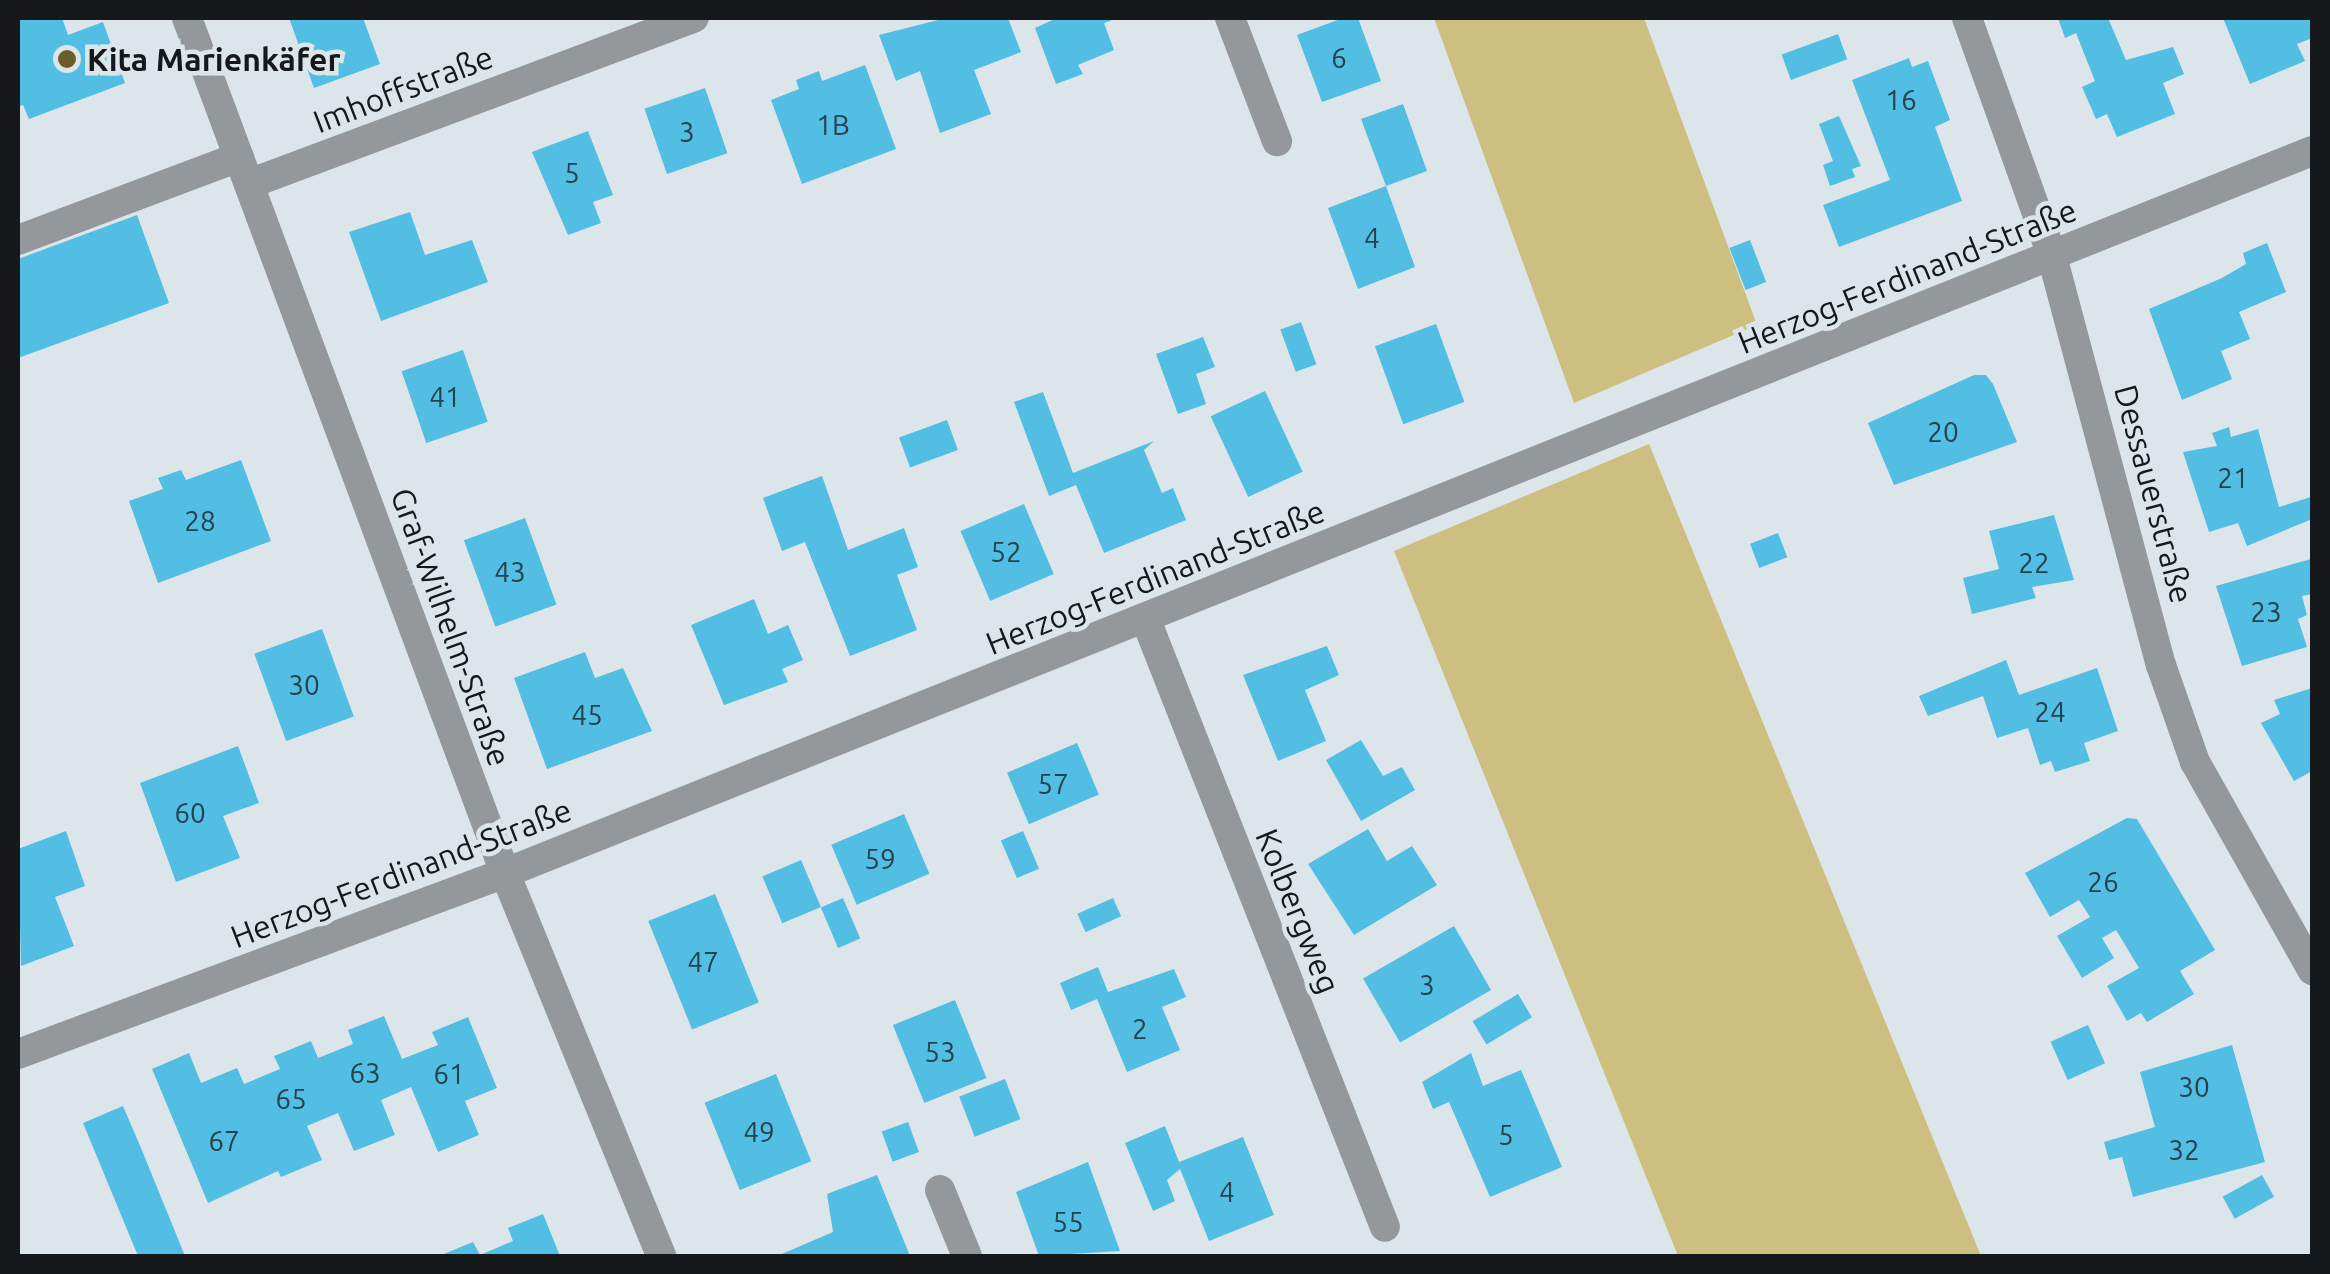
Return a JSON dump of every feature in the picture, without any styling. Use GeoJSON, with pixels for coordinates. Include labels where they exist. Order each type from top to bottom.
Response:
{"type":"FeatureCollection","features":[{"type":"Feature","properties":{"kind":"street","name":"Graf-Wilhelm-Straße"},"geometry":{"type":"LineString","coordinates":[[188,18],[505,872],[661,1256]]}},
{"type":"Feature","properties":{"kind":"street","name":"Imhoffstraße"},"geometry":{"type":"LineString","coordinates":[[18,240],[244,170],[694,18]]}},
{"type":"Feature","properties":{"kind":"street"},"geometry":{"type":"LineString","coordinates":[[1230,18],[1277,141]]}},
{"type":"Feature","properties":{"kind":"street","name":"Dessauerstraße"},"geometry":{"type":"LineString","coordinates":[[1967,18],[2052,256],[2161,665],[2196,762],[2312,970]]}},
{"type":"Feature","properties":{"kind":"street","name":"Herzog-Ferdinand-Straße"},"geometry":{"type":"LineString","coordinates":[[18,1054],[505,872],[1146,620],[2312,151]]}},
{"type":"Feature","properties":{"kind":"street","name":"Kolbergweg"},"geometry":{"type":"LineString","coordinates":[[1146,620],[1385,1227]]}},
{"type":"Feature","properties":{"kind":"street"},"geometry":{"type":"LineString","coordinates":[[940,1190],[967,1256]]}},
{"type":"Feature","properties":{"kind":"shaded area"},"geometry":{"type":"Polygon","coordinates":[[[1434,18],[1644,18],[1757,325],[1574,403],[1434,18]]]}},
{"type":"Feature","properties":{"kind":"shaded area"},"geometry":{"type":"Polygon","coordinates":[[[1649,444],[1981,1256],[1678,1256],[1394,551],[1649,444]]]}},
{"type":"Feature","properties":{"kind":"building","name":"Kita Marienkäfer"},"geometry":{"type":"Polygon","coordinates":[[[18,18],[62,18],[68,35],[103,22],[125,83],[29,119],[23,105],[18,107],[18,18]]]}},
{"type":"Feature","properties":{"kind":"building"},"geometry":{"type":"Polygon","coordinates":[[[289,18],[363,18],[380,64],[314,88],[289,18]]]}},
{"type":"Feature","properties":{"kind":"building"},"geometry":{"type":"Polygon","coordinates":[[[946,18],[1008,18],[1021,52],[974,70],[991,114],[940,133],[920,71],[896,81],[879,35],[946,18]]]}},
{"type":"Feature","properties":{"kind":"building"},"geometry":{"type":"Polygon","coordinates":[[[1057,18],[1118,18],[1104,23],[1114,50],[1078,65],[1083,74],[1056,84],[1035,28],[1057,18]]]}},
{"type":"Feature","properties":{"kind":"building"},"geometry":{"type":"Polygon","coordinates":[[[1343,18],[1358,18],[1381,81],[1322,102],[1297,35],[1343,18]]]}},
{"type":"Feature","properties":{"kind":"building"},"geometry":{"type":"Polygon","coordinates":[[[2058,18],[2108,18],[2126,60],[2173,47],[2184,74],[2163,83],[2175,114],[2117,137],[2107,114],[2096,119],[2082,87],[2095,81],[2076,33],[2065,38],[2058,18]]]}},
{"type":"Feature","properties":{"kind":"building"},"geometry":{"type":"Polygon","coordinates":[[[2223,18],[2312,18],[2312,38],[2297,44],[2305,61],[2250,84],[2223,18]]]}},
{"type":"Feature","properties":{"kind":"building"},"geometry":{"type":"Polygon","coordinates":[[[1838,34],[1847,59],[1791,80],[1782,55],[1838,34]]]}},
{"type":"Feature","properties":{"kind":"building"},"geometry":{"type":"Polygon","coordinates":[[[1909,58],[1912,67],[1928,61],[1950,120],[1935,127],[1962,201],[1839,247],[1823,205],[1890,180],[1852,80],[1909,58]]]}},
{"type":"Feature","properties":{"kind":"building"},"geometry":{"type":"Polygon","coordinates":[[[865,65],[896,149],[802,184],[771,100],[799,89],[796,80],[819,71],[822,81],[865,65]]]}},
{"type":"Feature","properties":{"kind":"building"},"geometry":{"type":"Polygon","coordinates":[[[705,88],[727,153],[667,174],[644,109],[705,88]]]}},
{"type":"Feature","properties":{"kind":"building"},"geometry":{"type":"Polygon","coordinates":[[[1403,104],[1427,171],[1386,186],[1361,119],[1403,104]]]}},
{"type":"Feature","properties":{"kind":"building"},"geometry":{"type":"Polygon","coordinates":[[[1839,116],[1861,166],[1852,169],[1855,177],[1830,186],[1823,165],[1833,161],[1819,124],[1839,116]]]}},
{"type":"Feature","properties":{"kind":"building"},"geometry":{"type":"Polygon","coordinates":[[[588,131],[613,195],[593,202],[601,223],[568,235],[532,152],[588,131]]]}},
{"type":"Feature","properties":{"kind":"building"},"geometry":{"type":"Polygon","coordinates":[[[1386,186],[1415,267],[1358,289],[1328,208],[1386,186]]]}},
{"type":"Feature","properties":{"kind":"building"},"geometry":{"type":"Polygon","coordinates":[[[410,212],[425,255],[472,240],[488,282],[381,321],[349,232],[410,212]]]}},
{"type":"Feature","properties":{"kind":"building"},"geometry":{"type":"Polygon","coordinates":[[[137,215],[169,303],[18,358],[18,259],[137,215]]]}},
{"type":"Feature","properties":{"kind":"building"},"geometry":{"type":"Polygon","coordinates":[[[1750,240],[1766,282],[1746,290],[1729,248],[1750,240]]]}},
{"type":"Feature","properties":{"kind":"building"},"geometry":{"type":"Polygon","coordinates":[[[2267,243],[2286,292],[2239,312],[2250,339],[2221,351],[2232,379],[2182,400],[2149,309],[2222,278],[2246,264],[2243,253],[2267,243]]]}},
{"type":"Feature","properties":{"kind":"building"},"geometry":{"type":"Polygon","coordinates":[[[1301,322],[1316,364],[1296,372],[1280,330],[1301,322]]]}},
{"type":"Feature","properties":{"kind":"building"},"geometry":{"type":"Polygon","coordinates":[[[1436,324],[1464,402],[1403,424],[1375,346],[1436,324]]]}},
{"type":"Feature","properties":{"kind":"building"},"geometry":{"type":"Polygon","coordinates":[[[1203,337],[1215,367],[1196,374],[1206,404],[1178,414],[1156,354],[1203,337]]]}},
{"type":"Feature","properties":{"kind":"building"},"geometry":{"type":"Polygon","coordinates":[[[463,350],[488,422],[426,443],[402,371],[463,350]]]}},
{"type":"Feature","properties":{"kind":"building"},"geometry":{"type":"Polygon","coordinates":[[[1974,375],[1986,375],[1993,384],[2017,442],[1894,485],[1868,423],[1974,375]]]}},
{"type":"Feature","properties":{"kind":"building"},"geometry":{"type":"Polygon","coordinates":[[[1265,391],[1303,472],[1248,497],[1211,416],[1265,391]]]}},
{"type":"Feature","properties":{"kind":"building"},"geometry":{"type":"Polygon","coordinates":[[[1043,392],[1073,473],[1154,441],[1144,450],[1162,493],[1173,488],[1186,520],[1104,553],[1076,485],[1049,496],[1014,402],[1043,392]]]}},
{"type":"Feature","properties":{"kind":"building"},"geometry":{"type":"Polygon","coordinates":[[[947,420],[958,450],[910,468],[899,437],[947,420]]]}},
{"type":"Feature","properties":{"kind":"building"},"geometry":{"type":"Polygon","coordinates":[[[2229,427],[2231,437],[2258,429],[2279,507],[2311,497],[2312,487],[2312,519],[2247,546],[2238,523],[2209,532],[2183,452],[2217,446],[2212,433],[2229,427]]]}},
{"type":"Feature","properties":{"kind":"building"},"geometry":{"type":"Polygon","coordinates":[[[241,460],[271,541],[158,583],[129,501],[163,489],[158,478],[181,470],[186,480],[241,460]]]}},
{"type":"Feature","properties":{"kind":"building"},"geometry":{"type":"Polygon","coordinates":[[[822,476],[848,550],[904,528],[918,567],[897,575],[917,630],[850,656],[805,542],[782,551],[763,498],[822,476]]]}},
{"type":"Feature","properties":{"kind":"building"},"geometry":{"type":"Polygon","coordinates":[[[1024,504],[1054,574],[990,601],[960,531],[1024,504]]]}},
{"type":"Feature","properties":{"kind":"building"},"geometry":{"type":"Polygon","coordinates":[[[2054,515],[2074,580],[2032,587],[2036,598],[1972,614],[1963,578],[1999,569],[1989,531],[2054,515]]]}},
{"type":"Feature","properties":{"kind":"building"},"geometry":{"type":"Polygon","coordinates":[[[525,518],[556,604],[495,627],[464,540],[525,518]]]}},
{"type":"Feature","properties":{"kind":"building"},"geometry":{"type":"Polygon","coordinates":[[[1778,533],[1787,557],[1759,568],[1750,544],[1778,533]]]}},
{"type":"Feature","properties":{"kind":"building"},"geometry":{"type":"Polygon","coordinates":[[[2311,559],[2312,594],[2302,596],[2307,615],[2298,619],[2307,647],[2242,666],[2216,586],[2311,559]]]}},
{"type":"Feature","properties":{"kind":"building"},"geometry":{"type":"Polygon","coordinates":[[[754,599],[768,634],[788,625],[803,660],[782,669],[788,682],[724,705],[691,625],[754,599]]]}},
{"type":"Feature","properties":{"kind":"building"},"geometry":{"type":"Polygon","coordinates":[[[322,629],[354,716],[286,741],[254,654],[322,629]]]}},
{"type":"Feature","properties":{"kind":"building"},"geometry":{"type":"Polygon","coordinates":[[[1327,646],[1339,675],[1305,690],[1326,741],[1278,761],[1243,675],[1327,646]]]}},
{"type":"Feature","properties":{"kind":"building"},"geometry":{"type":"Polygon","coordinates":[[[585,652],[595,678],[623,668],[652,731],[547,769],[514,678],[585,652]]]}},
{"type":"Feature","properties":{"kind":"building"},"geometry":{"type":"Polygon","coordinates":[[[2006,660],[2019,695],[2097,668],[2118,731],[2084,743],[2090,761],[2055,772],[2051,761],[2040,765],[2028,728],[1997,738],[1983,696],[1928,716],[1919,696],[2006,660]]]}},
{"type":"Feature","properties":{"kind":"building"},"geometry":{"type":"Polygon","coordinates":[[[2312,688],[2312,771],[2294,781],[2261,723],[2280,714],[2274,700],[2312,688]]]}},
{"type":"Feature","properties":{"kind":"building"},"geometry":{"type":"Polygon","coordinates":[[[1361,740],[1383,776],[1402,767],[1415,790],[1361,821],[1326,760],[1361,740]]]}},
{"type":"Feature","properties":{"kind":"building"},"geometry":{"type":"Polygon","coordinates":[[[1077,743],[1099,795],[1029,824],[1007,773],[1077,743]]]}},
{"type":"Feature","properties":{"kind":"building"},"geometry":{"type":"Polygon","coordinates":[[[238,746],[259,803],[223,816],[240,858],[176,882],[140,783],[238,746]]]}},
{"type":"Feature","properties":{"kind":"building"},"geometry":{"type":"Polygon","coordinates":[[[904,814],[929,874],[857,905],[831,845],[904,814]]]}},
{"type":"Feature","properties":{"kind":"building"},"geometry":{"type":"Polygon","coordinates":[[[2127,818],[2137,819],[2215,950],[2180,971],[2194,994],[2147,1022],[2141,1013],[2127,1021],[2107,986],[2139,968],[2116,930],[2102,938],[2114,958],[2082,978],[2057,936],[2090,917],[2079,900],[2050,917],[2025,873],[2127,818]]]}},
{"type":"Feature","properties":{"kind":"building"},"geometry":{"type":"Polygon","coordinates":[[[1368,829],[1387,861],[1412,846],[1437,885],[1354,935],[1308,864],[1368,829]]]}},
{"type":"Feature","properties":{"kind":"building"},"geometry":{"type":"Polygon","coordinates":[[[66,831],[85,886],[55,897],[74,946],[21,966],[18,849],[66,831]]]}},
{"type":"Feature","properties":{"kind":"building"},"geometry":{"type":"Polygon","coordinates":[[[1023,831],[1039,869],[1017,878],[1001,840],[1023,831]]]}},
{"type":"Feature","properties":{"kind":"building"},"geometry":{"type":"Polygon","coordinates":[[[801,860],[821,907],[782,923],[762,876],[801,860]]]}},
{"type":"Feature","properties":{"kind":"building"},"geometry":{"type":"Polygon","coordinates":[[[715,894],[759,1002],[692,1029],[648,921],[715,894]]]}},
{"type":"Feature","properties":{"kind":"building"},"geometry":{"type":"Polygon","coordinates":[[[843,898],[860,939],[838,948],[821,907],[843,898]]]}},
{"type":"Feature","properties":{"kind":"building"},"geometry":{"type":"Polygon","coordinates":[[[1113,898],[1121,916],[1086,932],[1077,914],[1113,898]]]}},
{"type":"Feature","properties":{"kind":"building"},"geometry":{"type":"Polygon","coordinates":[[[1454,926],[1491,990],[1400,1043],[1363,978],[1454,926]]]}},
{"type":"Feature","properties":{"kind":"building"},"geometry":{"type":"Polygon","coordinates":[[[1098,967],[1108,992],[1174,969],[1186,997],[1162,1007],[1180,1050],[1127,1072],[1097,999],[1071,1010],[1060,983],[1098,967]]]}},
{"type":"Feature","properties":{"kind":"building"},"geometry":{"type":"Polygon","coordinates":[[[1518,994],[1532,1017],[1486,1044],[1473,1021],[1518,994]]]}},
{"type":"Feature","properties":{"kind":"building"},"geometry":{"type":"Polygon","coordinates":[[[955,1000],[986,1078],[924,1103],[893,1025],[955,1000]]]}},
{"type":"Feature","properties":{"kind":"building"},"geometry":{"type":"Polygon","coordinates":[[[384,1016],[402,1059],[438,1045],[432,1032],[468,1017],[497,1088],[465,1101],[479,1135],[438,1152],[411,1087],[381,1100],[395,1135],[354,1151],[338,1113],[307,1126],[322,1160],[281,1177],[278,1171],[208,1203],[152,1069],[189,1053],[201,1083],[237,1068],[244,1084],[280,1069],[274,1056],[311,1041],[318,1058],[353,1044],[348,1030],[384,1016]]]}},
{"type":"Feature","properties":{"kind":"building"},"geometry":{"type":"Polygon","coordinates":[[[2088,1025],[2105,1063],[2068,1080],[2051,1042],[2088,1025]]]}},
{"type":"Feature","properties":{"kind":"building"},"geometry":{"type":"Polygon","coordinates":[[[2232,1045],[2265,1162],[2133,1197],[2122,1157],[2109,1160],[2104,1142],[2155,1127],[2140,1072],[2232,1045]]]}},
{"type":"Feature","properties":{"kind":"building"},"geometry":{"type":"Polygon","coordinates":[[[1471,1053],[1483,1086],[1521,1070],[1562,1167],[1490,1197],[1449,1102],[1433,1109],[1422,1082],[1471,1053]]]}},
{"type":"Feature","properties":{"kind":"building"},"geometry":{"type":"Polygon","coordinates":[[[776,1074],[811,1161],[740,1190],[705,1103],[776,1074]]]}},
{"type":"Feature","properties":{"kind":"building"},"geometry":{"type":"Polygon","coordinates":[[[1005,1079],[1020,1119],[975,1137],[959,1097],[1005,1079]]]}},
{"type":"Feature","properties":{"kind":"building"},"geometry":{"type":"Polygon","coordinates":[[[123,1106],[185,1256],[138,1256],[83,1123],[123,1106]]]}},
{"type":"Feature","properties":{"kind":"building"},"geometry":{"type":"Polygon","coordinates":[[[908,1122],[919,1152],[893,1162],[882,1132],[908,1122]]]}},
{"type":"Feature","properties":{"kind":"building"},"geometry":{"type":"Polygon","coordinates":[[[1165,1126],[1179,1162],[1243,1137],[1274,1215],[1209,1241],[1180,1169],[1167,1180],[1175,1201],[1153,1211],[1125,1143],[1165,1126]]]}},
{"type":"Feature","properties":{"kind":"building"},"geometry":{"type":"Polygon","coordinates":[[[1088,1162],[1120,1251],[1039,1256],[1016,1192],[1088,1162]]]}},
{"type":"Feature","properties":{"kind":"building"},"geometry":{"type":"Polygon","coordinates":[[[877,1175],[910,1256],[777,1256],[833,1232],[827,1194],[877,1175]]]}},
{"type":"Feature","properties":{"kind":"building"},"geometry":{"type":"Polygon","coordinates":[[[2262,1175],[2274,1197],[2235,1219],[2223,1197],[2262,1175]]]}},
{"type":"Feature","properties":{"kind":"building"},"geometry":{"type":"Polygon","coordinates":[[[543,1214],[560,1256],[439,1256],[473,1242],[480,1255],[513,1241],[508,1228],[543,1214]]]}},
{"type":"Feature","properties":{"kind":"place","name":"Kita Marienkäfer"},"geometry":{"type":"Point","coordinates":[67,59]}}]}
